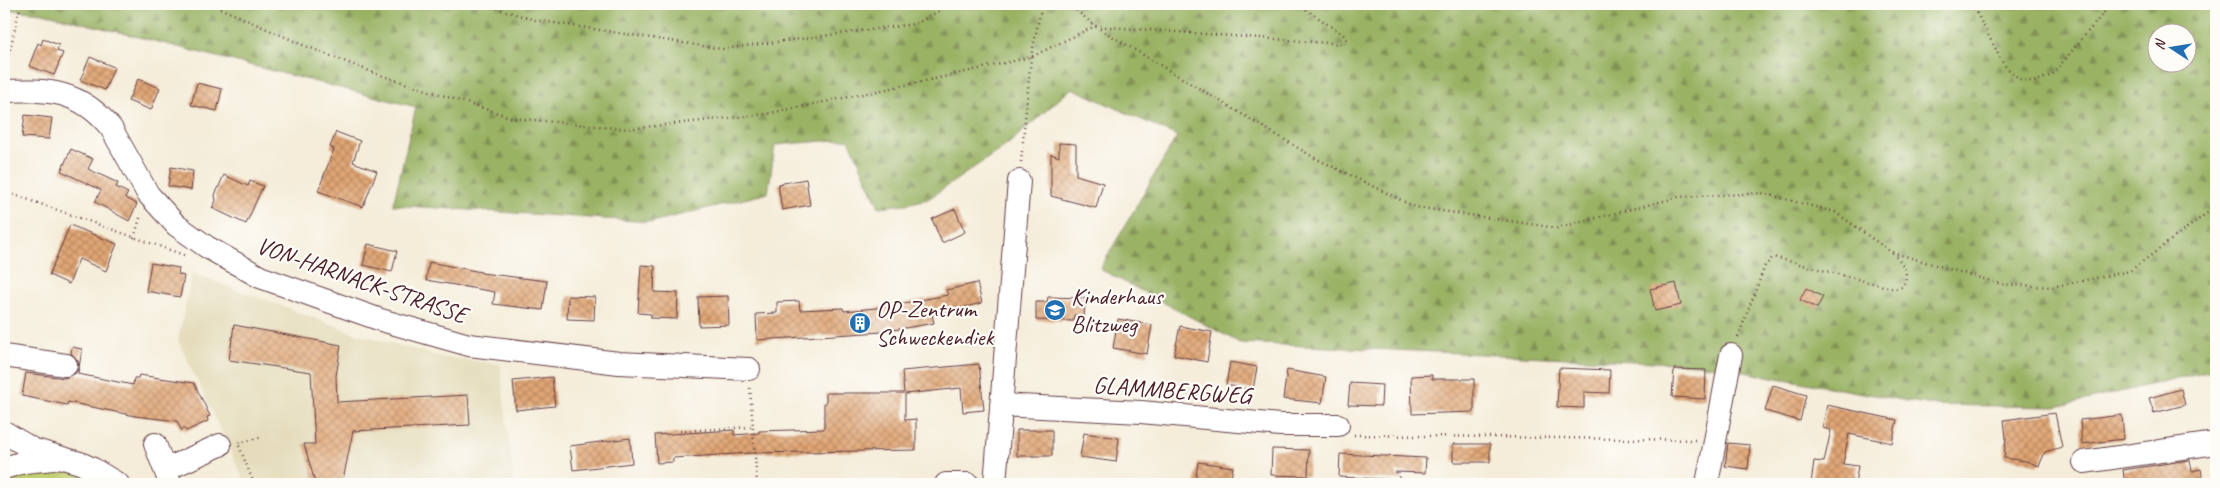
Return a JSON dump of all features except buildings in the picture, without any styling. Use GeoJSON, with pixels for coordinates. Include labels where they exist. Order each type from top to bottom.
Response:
{"type":"FeatureCollection","features":[{"type":"Feature","properties":{"kind":"street","name":"VON-HARNACK-STRASSE"},"geometry":{"type":"LineString","coordinates":[[4,91],[37,89],[60,93],[73,97],[103,118],[118,138],[148,194],[176,225],[207,247],[260,277],[381,320],[469,345],[619,363],[749,369]]}},
{"type":"Feature","properties":{"kind":"street"},"geometry":{"type":"LineString","coordinates":[[995,484],[1019,181]]}},
{"type":"Feature","properties":{"kind":"street"},"geometry":{"type":"LineString","coordinates":[[1707,484],[1731,355]]}},
{"type":"Feature","properties":{"kind":"street"},"geometry":{"type":"LineString","coordinates":[[4,356],[66,365]]}},
{"type":"Feature","properties":{"kind":"street","name":"GLAMMBERGWEG"},"geometry":{"type":"LineString","coordinates":[[1001,405],[1142,412],[1344,430]]}},
{"type":"Feature","properties":{"kind":"street"},"geometry":{"type":"LineString","coordinates":[[4,432],[32,449],[93,469],[118,484]]}},
{"type":"Feature","properties":{"kind":"street"},"geometry":{"type":"LineString","coordinates":[[2084,462],[2216,443]]}},
{"type":"Feature","properties":{"kind":"street"},"geometry":{"type":"LineString","coordinates":[[155,444],[168,477],[220,445]]}},
{"type":"Feature","properties":{"kind":"street"},"geometry":{"type":"LineString","coordinates":[[4,468],[24,462],[59,459]]}},
{"type":"Feature","properties":{"kind":"street"},"geometry":{"type":"LineString","coordinates":[[946,484],[968,484]]}},
{"type":"Feature","properties":{"kind":"path"},"geometry":{"type":"LineString","coordinates":[[4,75],[21,4]]}},
{"type":"Feature","properties":{"kind":"path"},"geometry":{"type":"LineString","coordinates":[[211,4],[302,45],[377,74],[513,118],[627,129],[766,114],[1031,58],[1095,26],[1343,44],[1347,41],[1345,36],[1298,4]]}},
{"type":"Feature","properties":{"kind":"path"},"geometry":{"type":"LineString","coordinates":[[482,4],[535,20],[722,49],[915,24],[952,4]]}},
{"type":"Feature","properties":{"kind":"path"},"geometry":{"type":"LineString","coordinates":[[1019,181],[1031,58],[1042,4]]}},
{"type":"Feature","properties":{"kind":"path"},"geometry":{"type":"LineString","coordinates":[[1063,4],[1075,9],[1095,26],[1315,158],[1415,207],[1557,228],[1679,197],[1762,193],[1835,212],[1891,252],[1904,266],[1906,280],[1902,287],[1895,289],[1773,257],[1765,266],[1731,355]]}},
{"type":"Feature","properties":{"kind":"path"},"geometry":{"type":"LineString","coordinates":[[1972,4],[2004,65],[2019,78],[2034,82],[2052,75],[2111,4]]}},
{"type":"Feature","properties":{"kind":"path"},"geometry":{"type":"LineString","coordinates":[[4,191],[188,256],[207,247]]}},
{"type":"Feature","properties":{"kind":"path"},"geometry":{"type":"LineString","coordinates":[[1891,252],[2001,284],[2052,288],[2130,271],[2207,213],[2216,200]]}},
{"type":"Feature","properties":{"kind":"path"},"geometry":{"type":"LineString","coordinates":[[749,369],[757,484]]}},
{"type":"Feature","properties":{"kind":"path"},"geometry":{"type":"LineString","coordinates":[[680,431],[752,427]]}},
{"type":"Feature","properties":{"kind":"path"},"geometry":{"type":"LineString","coordinates":[[1344,430],[1715,440]]}},
{"type":"Feature","properties":{"kind":"path"},"geometry":{"type":"LineString","coordinates":[[254,484],[238,443],[263,436]]}},
{"type":"Feature","properties":{"kind":"shaded area"},"geometry":{"type":"Polygon","coordinates":[[[192,273],[358,334],[442,357],[500,364],[514,484],[246,484],[178,340],[192,273]]]}},
{"type":"Feature","properties":{"kind":"green space"},"geometry":{"type":"Polygon","coordinates":[[[4,4],[2216,4],[2216,369],[2056,407],[1931,405],[1698,364],[1240,343],[1100,269],[1177,136],[1072,88],[1007,145],[928,199],[906,204],[879,207],[849,139],[775,145],[768,193],[652,222],[393,205],[416,107],[43,13],[4,9],[4,4]]]}},
{"type":"Feature","properties":{"kind":"green space"},"geometry":{"type":"Polygon","coordinates":[[[65,470],[78,473],[100,484],[4,484],[25,475],[65,470]]]}},
{"type":"Feature","properties":{"kind":"place","name":"Kinderhaus Blitzweg"},"geometry":{"type":"Point","coordinates":[1055,310]}},
{"type":"Feature","properties":{"kind":"place","name":"OP-Zentrum Schweckendiek"},"geometry":{"type":"Point","coordinates":[860,323]}}]}
